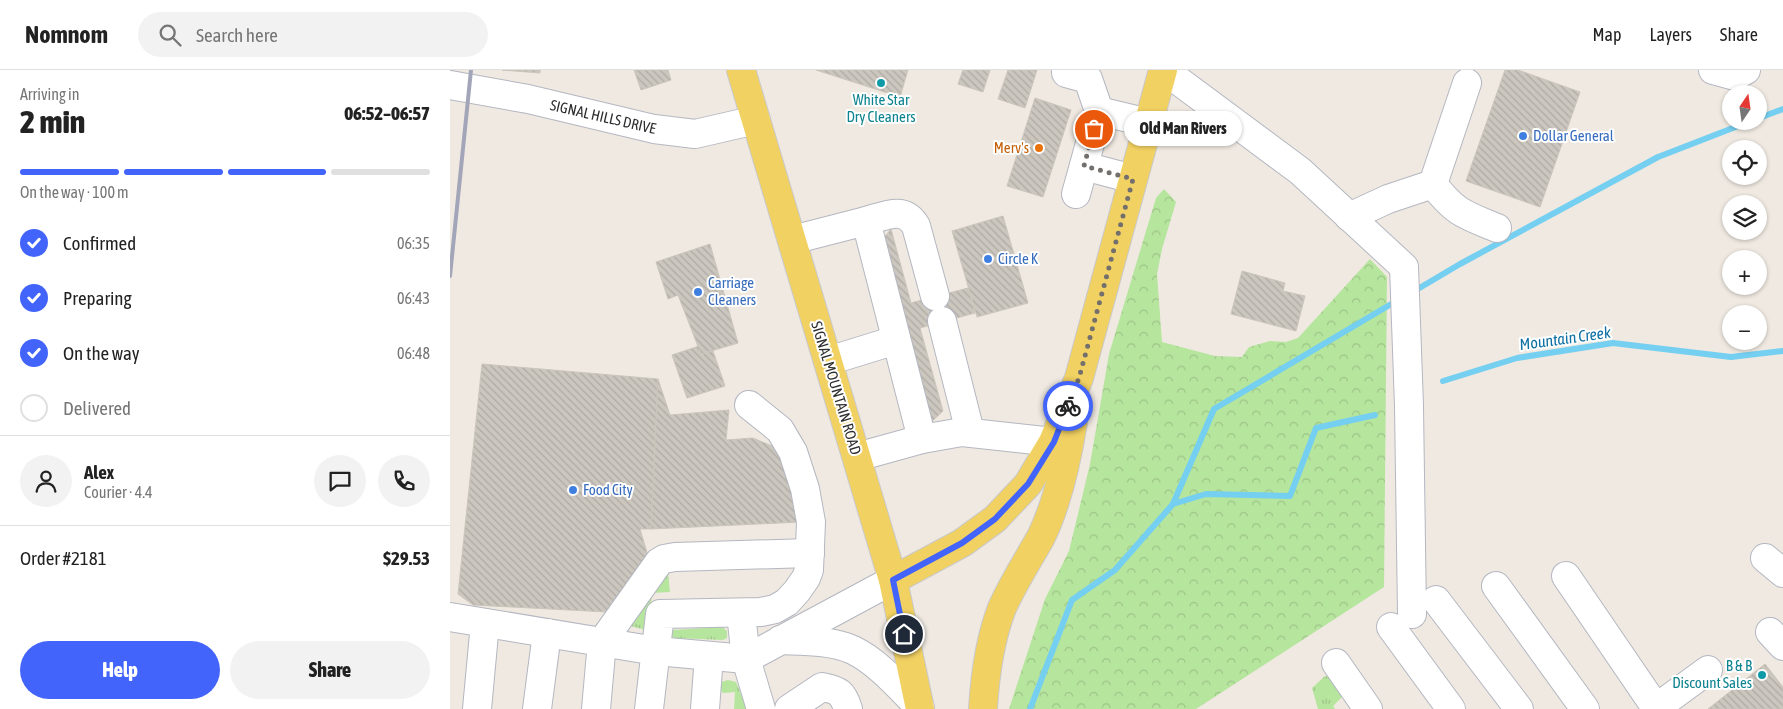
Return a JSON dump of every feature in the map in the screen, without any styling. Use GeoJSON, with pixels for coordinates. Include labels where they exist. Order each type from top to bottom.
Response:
{"type":"FeatureCollection","features":[{"type":"Feature","properties":{"kind":"main road","name":"SIGNAL MOUNTAIN ROAD"},"geometry":{"type":"LineString","coordinates":[[741,70],[893,580],[920,708]]}},
{"type":"Feature","properties":{"kind":"main road"},"geometry":{"type":"LineString","coordinates":[[893,580],[962,543],[995,519],[1028,484],[1054,442],[1079,378],[1164,70]]}},
{"type":"Feature","properties":{"kind":"main road"},"geometry":{"type":"LineString","coordinates":[[983,709],[985,680],[1002,608],[1041,535],[1058,492],[1069,446],[1079,378]]}},
{"type":"Feature","properties":{"kind":"street"},"geometry":{"type":"LineString","coordinates":[[1066,70],[1066,73],[1088,80],[1099,111],[1076,194]]}},
{"type":"Feature","properties":{"kind":"street"},"geometry":{"type":"LineString","coordinates":[[1164,70],[1300,171],[1404,267],[1409,406],[1402,620],[1450,709]]}},
{"type":"Feature","properties":{"kind":"street"},"geometry":{"type":"LineString","coordinates":[[1713,70],[1736,76],[1746,70]]}},
{"type":"Feature","properties":{"kind":"street"},"geometry":{"type":"LineString","coordinates":[[1433,184],[1467,83]]}},
{"type":"Feature","properties":{"kind":"street","name":"SIGNAL HILLS DRIVE"},"geometry":{"type":"LineString","coordinates":[[450,85],[528,99],[654,130],[695,134],[756,120]]}},
{"type":"Feature","properties":{"kind":"street"},"geometry":{"type":"LineString","coordinates":[[1099,111],[1149,123]]}},
{"type":"Feature","properties":{"kind":"street"},"geometry":{"type":"LineString","coordinates":[[1084,166],[1133,179]]}},
{"type":"Feature","properties":{"kind":"street"},"geometry":{"type":"LineString","coordinates":[[1349,216],[1388,199],[1433,184]]}},
{"type":"Feature","properties":{"kind":"street"},"geometry":{"type":"LineString","coordinates":[[1433,184],[1447,202],[1462,214],[1498,228]]}},
{"type":"Feature","properties":{"kind":"street"},"geometry":{"type":"LineString","coordinates":[[792,240],[899,213],[907,215],[912,220],[916,226],[970,432]]}},
{"type":"Feature","properties":{"kind":"street"},"geometry":{"type":"LineString","coordinates":[[866,221],[922,439]]}},
{"type":"Feature","properties":{"kind":"street"},"geometry":{"type":"LineString","coordinates":[[828,361],[896,340]]}},
{"type":"Feature","properties":{"kind":"street"},"geometry":{"type":"LineString","coordinates":[[649,709],[660,614],[741,613],[775,609],[787,602],[797,591],[809,570],[809,514],[805,489],[793,452],[780,430],[750,405]]}},
{"type":"Feature","properties":{"kind":"street"},"geometry":{"type":"LineString","coordinates":[[857,457],[922,439],[962,432],[1054,442]]}},
{"type":"Feature","properties":{"kind":"street"},"geometry":{"type":"LineString","coordinates":[[596,709],[602,642],[659,562],[664,559],[810,553]]}},
{"type":"Feature","properties":{"kind":"street"},"geometry":{"type":"LineString","coordinates":[[1566,576],[1655,708],[1708,670]]}},
{"type":"Feature","properties":{"kind":"street"},"geometry":{"type":"LineString","coordinates":[[450,617],[656,651],[746,659],[893,580]]}},
{"type":"Feature","properties":{"kind":"street"},"geometry":{"type":"LineString","coordinates":[[1496,586],[1585,709]]}},
{"type":"Feature","properties":{"kind":"street"},"geometry":{"type":"LineString","coordinates":[[1436,600],[1519,709]]}},
{"type":"Feature","properties":{"kind":"street"},"geometry":{"type":"LineString","coordinates":[[741,613],[746,659],[761,709]]}},
{"type":"Feature","properties":{"kind":"street"},"geometry":{"type":"LineString","coordinates":[[477,709],[485,623]]}},
{"type":"Feature","properties":{"kind":"street"},"geometry":{"type":"LineString","coordinates":[[537,709],[547,633]]}},
{"type":"Feature","properties":{"kind":"street"},"geometry":{"type":"LineString","coordinates":[[780,640],[809,641],[852,650],[870,662],[920,708]]}},
{"type":"Feature","properties":{"kind":"street"},"geometry":{"type":"LineString","coordinates":[[706,709],[709,656]]}},
{"type":"Feature","properties":{"kind":"street"},"geometry":{"type":"LineString","coordinates":[[1336,664],[1368,709]]}},
{"type":"Feature","properties":{"kind":"street"},"geometry":{"type":"LineString","coordinates":[[789,709],[822,687],[834,689],[844,696],[848,709]]}},
{"type":"Feature","properties":{"kind":"green space"},"geometry":{"type":"Polygon","coordinates":[[[1164,189],[1176,202],[1162,249],[1157,274],[1162,342],[1215,356],[1242,357],[1249,347],[1270,341],[1286,342],[1298,338],[1370,259],[1387,277],[1384,587],[1196,709],[1009,709],[1045,599],[1069,551],[1090,464],[1109,354],[1156,198],[1164,189]]]}},
{"type":"Feature","properties":{"kind":"green space"},"geometry":{"type":"Polygon","coordinates":[[[665,573],[668,573],[670,592],[652,593],[649,631],[631,626],[629,624],[665,573]]]}},
{"type":"Feature","properties":{"kind":"green space"},"geometry":{"type":"Polygon","coordinates":[[[722,627],[727,631],[727,638],[723,640],[675,638],[669,633],[672,630],[722,627]]]}},
{"type":"Feature","properties":{"kind":"green space"},"geometry":{"type":"Polygon","coordinates":[[[1325,676],[1331,677],[1345,694],[1333,706],[1335,709],[1318,709],[1312,688],[1325,676]]]}},
{"type":"Feature","properties":{"kind":"green space"},"geometry":{"type":"Polygon","coordinates":[[[728,680],[736,682],[747,709],[734,709],[735,692],[723,693],[720,689],[721,682],[728,680]]]}},
{"type":"Feature","properties":{"kind":"building"},"geometry":{"type":"Polygon","coordinates":[[[502,70],[540,70],[540,73],[502,70]]]}},
{"type":"Feature","properties":{"kind":"building"},"geometry":{"type":"Polygon","coordinates":[[[634,70],[668,70],[671,80],[641,90],[634,70]]]}},
{"type":"Feature","properties":{"kind":"building","name":"White Star Dry Cleaners"},"geometry":{"type":"Polygon","coordinates":[[[816,70],[908,70],[900,97],[816,70]]]}},
{"type":"Feature","properties":{"kind":"building"},"geometry":{"type":"Polygon","coordinates":[[[963,70],[990,70],[983,92],[958,84],[963,70]]]}},
{"type":"Feature","properties":{"kind":"building"},"geometry":{"type":"Polygon","coordinates":[[[1008,70],[1037,70],[1025,108],[998,99],[1008,70]]]}},
{"type":"Feature","properties":{"kind":"building","name":"Dollar General"},"geometry":{"type":"Polygon","coordinates":[[[1505,70],[1518,70],[1580,92],[1540,207],[1466,181],[1505,70]]]}},
{"type":"Feature","properties":{"kind":"building"},"geometry":{"type":"Polygon","coordinates":[[[1035,98],[1071,110],[1043,197],[1007,186],[1035,98]]]}},
{"type":"Feature","properties":{"kind":"building","name":"Circle K"},"geometry":{"type":"Polygon","coordinates":[[[1003,216],[1028,303],[977,317],[952,231],[1003,216]]]}},
{"type":"Feature","properties":{"kind":"building","name":"Circle K"},"geometry":{"type":"Polygon","coordinates":[[[891,229],[911,303],[968,288],[975,313],[920,328],[943,411],[924,429],[877,246],[891,229]]]}},
{"type":"Feature","properties":{"kind":"building"},"geometry":{"type":"Polygon","coordinates":[[[710,244],[738,343],[701,354],[678,295],[668,299],[656,262],[710,244]]]}},
{"type":"Feature","properties":{"kind":"building"},"geometry":{"type":"Polygon","coordinates":[[[1242,271],[1285,283],[1283,291],[1305,296],[1296,331],[1231,314],[1242,271]]]}},
{"type":"Feature","properties":{"kind":"building"},"geometry":{"type":"Polygon","coordinates":[[[699,346],[701,354],[713,351],[725,386],[687,398],[672,355],[699,346]]]}},
{"type":"Feature","properties":{"kind":"building"},"geometry":{"type":"Polygon","coordinates":[[[482,364],[658,379],[651,529],[640,529],[648,556],[607,612],[473,605],[458,594],[482,364]]]}},
{"type":"Feature","properties":{"kind":"building"},"geometry":{"type":"Polygon","coordinates":[[[658,379],[670,415],[729,410],[726,440],[753,438],[786,452],[801,522],[651,529],[658,379]]]}},
{"type":"Feature","properties":{"kind":"building","name":"B & B Discount Sales"},"geometry":{"type":"Polygon","coordinates":[[[1765,664],[1783,687],[1783,709],[1708,709],[1765,664]]]}},
{"type":"Feature","properties":{"kind":"waterway"},"geometry":{"type":"LineString","coordinates":[[1768,115],[1783,109]]}},
{"type":"Feature","properties":{"kind":"waterway"},"geometry":{"type":"LineString","coordinates":[[1411,293],[1460,264],[1658,157],[1728,130]]}},
{"type":"Feature","properties":{"kind":"waterway"},"geometry":{"type":"LineString","coordinates":[[1030,709],[1072,600],[1115,570],[1173,504],[1214,409],[1398,300]]}},
{"type":"Feature","properties":{"kind":"waterway","name":"Mountain Creek"},"geometry":{"type":"LineString","coordinates":[[1443,381],[1517,358],[1613,343],[1731,357],[1783,351]]}},
{"type":"Feature","properties":{"kind":"waterway"},"geometry":{"type":"LineString","coordinates":[[1173,504],[1206,494],[1290,496],[1316,428],[1375,415]]}},
{"type":"Feature","properties":{"kind":"railway"},"geometry":{"type":"LineString","coordinates":[[450,276],[471,70]]}},
{"type":"Feature","properties":{"kind":"way so far"},"geometry":{"type":"LineString","coordinates":[[1068,406],[1079,378],[1133,179],[1084,166],[1094,129]]}},
{"type":"Feature","properties":{"kind":"place","name":"White Star Dry Cleaners"},"geometry":{"type":"Point","coordinates":[881,83]}},
{"type":"Feature","properties":{"kind":"place","name":"Old Man Rivers"},"geometry":{"type":"Point","coordinates":[1094,129]}},
{"type":"Feature","properties":{"kind":"place","name":"Dollar General"},"geometry":{"type":"Point","coordinates":[1523,136]}},
{"type":"Feature","properties":{"kind":"place","name":"Merv's"},"geometry":{"type":"Point","coordinates":[1039,148]}},
{"type":"Feature","properties":{"kind":"place","name":"Circle K"},"geometry":{"type":"Point","coordinates":[988,259]}},
{"type":"Feature","properties":{"kind":"place","name":"Carriage Cleaners"},"geometry":{"type":"Point","coordinates":[698,292]}},
{"type":"Feature","properties":{"kind":"place","name":"Food City"},"geometry":{"type":"Point","coordinates":[573,490]}},
{"type":"Feature","properties":{"kind":"place","name":"B & B Discount Sales"},"geometry":{"type":"Point","coordinates":[1762,675]}},
{"type":"Feature","properties":{"kind":"route"},"geometry":{"type":"LineString","coordinates":[[904,634],[893,580],[962,543],[995,519],[1028,484],[1054,442],[1068,406]]}}]}
